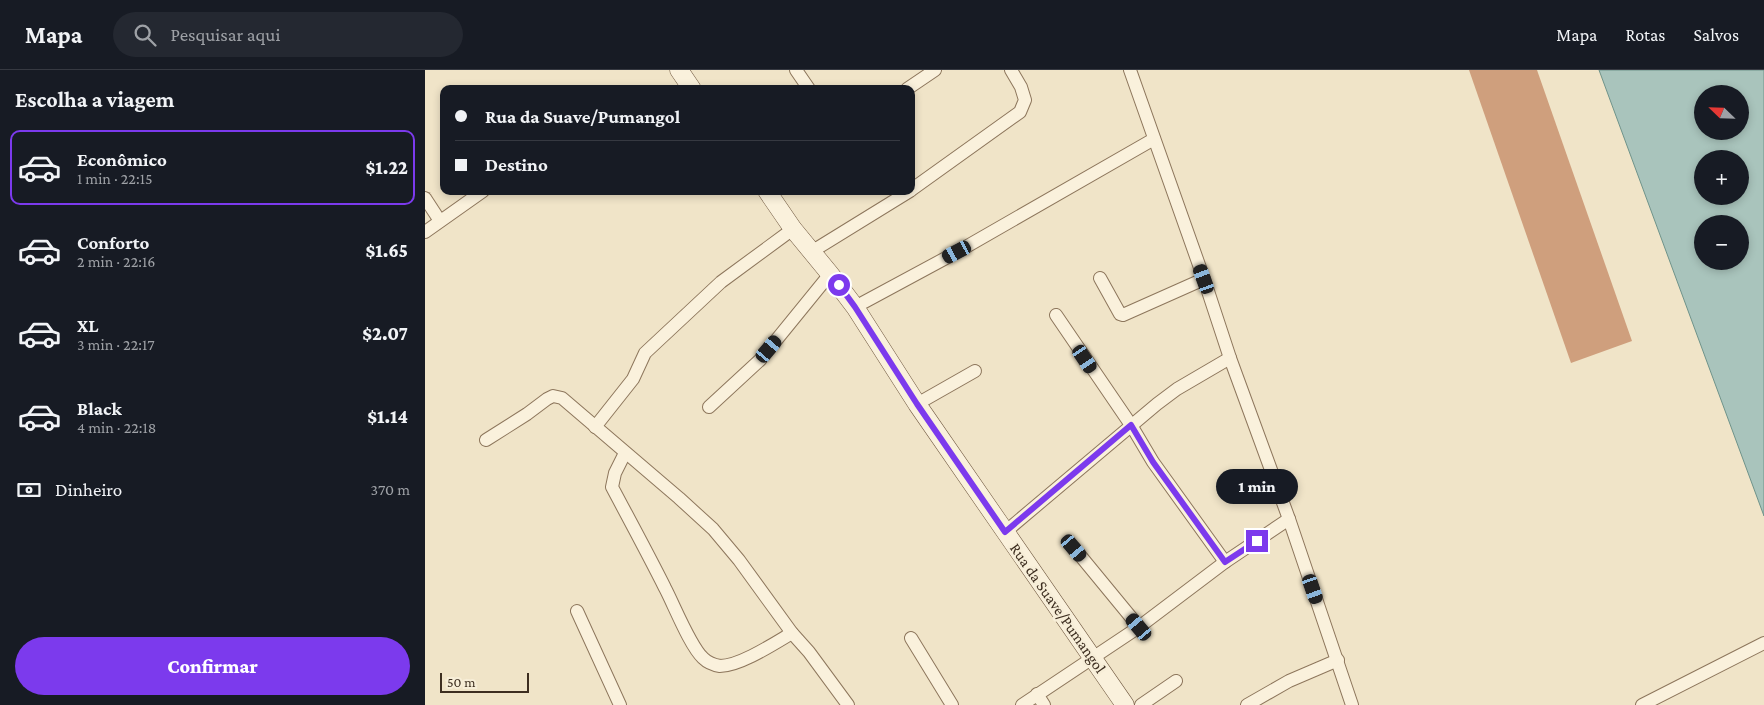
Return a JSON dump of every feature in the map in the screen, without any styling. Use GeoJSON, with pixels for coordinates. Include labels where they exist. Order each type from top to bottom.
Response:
{"type":"FeatureCollection","features":[{"type":"Feature","properties":{"kind":"street"},"geometry":{"type":"LineString","coordinates":[[796,70],[806,85]]}},
{"type":"Feature","properties":{"kind":"street"},"geometry":{"type":"LineString","coordinates":[[913,85],[935,70]]}},
{"type":"Feature","properties":{"kind":"street"},"geometry":{"type":"LineString","coordinates":[[915,187],[1020,112],[1025,100],[1021,87],[1011,70]]}},
{"type":"Feature","properties":{"kind":"street"},"geometry":{"type":"LineString","coordinates":[[1130,70],[1230,358],[1289,519],[1352,705]]}},
{"type":"Feature","properties":{"kind":"street"},"geometry":{"type":"LineString","coordinates":[[681,71],[690,85]]}},
{"type":"Feature","properties":{"kind":"street"},"geometry":{"type":"LineString","coordinates":[[855,307],[957,252],[1154,139]]}},
{"type":"Feature","properties":{"kind":"street"},"geometry":{"type":"LineString","coordinates":[[425,232],[477,195]]}},
{"type":"Feature","properties":{"kind":"street","name":"Rua da Suave/Pumangol"},"geometry":{"type":"LineString","coordinates":[[770,195],[793,229],[831,274],[855,307],[917,404],[1125,705]]}},
{"type":"Feature","properties":{"kind":"street"},"geometry":{"type":"LineString","coordinates":[[811,252],[904,195]]}},
{"type":"Feature","properties":{"kind":"street"},"geometry":{"type":"LineString","coordinates":[[425,198],[440,221]]}},
{"type":"Feature","properties":{"kind":"street"},"geometry":{"type":"LineString","coordinates":[[595,427],[629,383],[645,354],[721,282],[793,229]]}},
{"type":"Feature","properties":{"kind":"street"},"geometry":{"type":"LineString","coordinates":[[709,407],[760,360],[831,274]]}},
{"type":"Feature","properties":{"kind":"street"},"geometry":{"type":"LineString","coordinates":[[1100,278],[1120,314],[1123,315],[1204,279]]}},
{"type":"Feature","properties":{"kind":"street"},"geometry":{"type":"LineString","coordinates":[[1056,315],[1131,425],[1153,462],[1225,562]]}},
{"type":"Feature","properties":{"kind":"street"},"geometry":{"type":"LineString","coordinates":[[1005,532],[1131,425],[1177,389],[1230,358]]}},
{"type":"Feature","properties":{"kind":"street"},"geometry":{"type":"LineString","coordinates":[[917,404],[975,371]]}},
{"type":"Feature","properties":{"kind":"street"},"geometry":{"type":"LineString","coordinates":[[486,440],[527,414],[547,398],[553,396],[562,398],[713,529],[739,560],[848,705]]}},
{"type":"Feature","properties":{"kind":"street"},"geometry":{"type":"LineString","coordinates":[[625,453],[615,473],[613,487],[702,658],[721,666],[731,664],[768,647],[792,633]]}},
{"type":"Feature","properties":{"kind":"street"},"geometry":{"type":"LineString","coordinates":[[1022,705],[1041,700],[1225,562],[1289,519]]}},
{"type":"Feature","properties":{"kind":"street"},"geometry":{"type":"LineString","coordinates":[[1074,548],[1139,627]]}},
{"type":"Feature","properties":{"kind":"street"},"geometry":{"type":"LineString","coordinates":[[577,611],[620,705]]}},
{"type":"Feature","properties":{"kind":"street"},"geometry":{"type":"LineString","coordinates":[[911,638],[952,705]]}},
{"type":"Feature","properties":{"kind":"street"},"geometry":{"type":"LineString","coordinates":[[1642,705],[1764,643]]}},
{"type":"Feature","properties":{"kind":"street"},"geometry":{"type":"LineString","coordinates":[[1247,705],[1289,680],[1338,660]]}},
{"type":"Feature","properties":{"kind":"street"},"geometry":{"type":"LineString","coordinates":[[1141,705],[1175,681]]}},
{"type":"Feature","properties":{"kind":"water"},"geometry":{"type":"Polygon","coordinates":[[[1599,70],[1764,70],[1764,516],[1599,70]]]}},
{"type":"Feature","properties":{"kind":"building"},"geometry":{"type":"Polygon","coordinates":[[[1469,70],[1537,70],[1632,341],[1571,363],[1469,70]]]}},
{"type":"Feature","properties":{"kind":"route"},"geometry":{"type":"LineString","coordinates":[[839,285],[917,404],[1005,532],[1131,425],[1153,462],[1225,562],[1257,541]]}}]}
